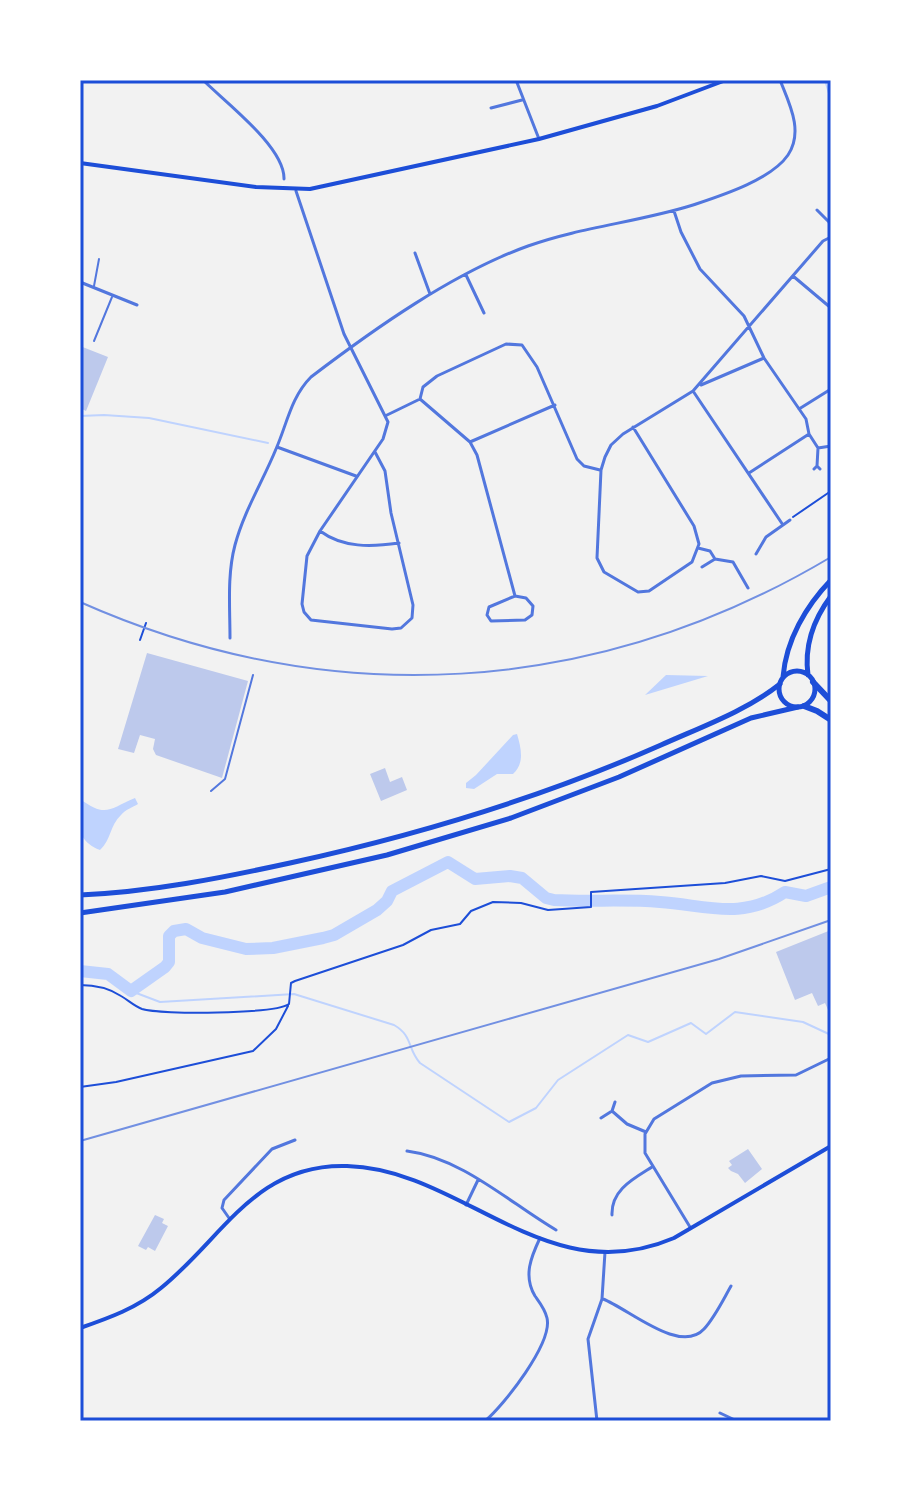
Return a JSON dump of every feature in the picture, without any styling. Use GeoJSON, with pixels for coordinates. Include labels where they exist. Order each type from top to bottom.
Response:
{"type":"FeatureCollection","features":[{"type":"Feature","properties":{"kind":"highway"},"geometry":{"type":"LineString","coordinates":[[813,682],[831,701]]}},
{"type":"Feature","properties":{"kind":"highway"},"geometry":{"type":"LineString","coordinates":[[801,706],[831,720]]}},
{"type":"Feature","properties":{"kind":"main road"},"geometry":{"type":"LineString","coordinates":[[80,163],[296,191],[539,139],[657,106],[726,80]]}},
{"type":"Feature","properties":{"kind":"main road"},"geometry":{"type":"LineString","coordinates":[[801,706],[784,701],[779,692],[786,659],[800,622],[811,603],[831,580]]}},
{"type":"Feature","properties":{"kind":"main road"},"geometry":{"type":"LineString","coordinates":[[80,913],[225,892],[387,855],[511,818],[619,777],[751,718],[801,706],[814,696],[806,654],[810,635],[831,596]]}},
{"type":"Feature","properties":{"kind":"main road"},"geometry":{"type":"LineString","coordinates":[[80,895],[145,890],[234,875],[378,843],[467,819],[640,754],[755,701],[795,671],[808,675]]}},
{"type":"Feature","properties":{"kind":"main road"},"geometry":{"type":"LineString","coordinates":[[80,1328],[124,1312],[158,1291],[251,1199],[280,1179],[310,1169],[358,1166],[389,1173],[540,1238],[569,1247],[605,1252],[648,1247],[691,1229],[831,1146]]}},
{"type":"Feature","properties":{"kind":"street"},"geometry":{"type":"LineString","coordinates":[[516,80],[539,139]]}},
{"type":"Feature","properties":{"kind":"street"},"geometry":{"type":"LineString","coordinates":[[230,638],[229,579],[235,544],[299,389],[311,377],[430,294],[527,246],[674,211],[734,190],[773,169],[787,157],[793,145],[795,125],[780,80]]}},
{"type":"Feature","properties":{"kind":"street"},"geometry":{"type":"LineString","coordinates":[[205,81],[272,148],[282,163],[284,179]]}},
{"type":"Feature","properties":{"kind":"street"},"geometry":{"type":"LineString","coordinates":[[491,108],[522,100]]}},
{"type":"Feature","properties":{"kind":"street"},"geometry":{"type":"LineString","coordinates":[[296,191],[351,349],[385,416],[387,429],[307,556],[304,612],[311,620],[390,629],[401,628],[412,618],[413,605],[385,471],[375,452]]}},
{"type":"Feature","properties":{"kind":"street"},"geometry":{"type":"LineString","coordinates":[[810,204],[829,222],[831,228]]}},
{"type":"Feature","properties":{"kind":"street"},"geometry":{"type":"LineString","coordinates":[[674,211],[700,269],[751,325],[764,358],[806,419],[809,434],[818,448],[817,468]]}},
{"type":"Feature","properties":{"kind":"street"},"geometry":{"type":"LineString","coordinates":[[633,427],[698,535],[698,548],[689,565],[649,591],[638,592],[604,572],[597,558],[601,470],[611,445],[633,427],[693,391],[831,236]]}},
{"type":"Feature","properties":{"kind":"street"},"geometry":{"type":"LineString","coordinates":[[415,253],[430,294]]}},
{"type":"Feature","properties":{"kind":"street"},"geometry":{"type":"LineString","coordinates":[[93,287],[99,259]]}},
{"type":"Feature","properties":{"kind":"street"},"geometry":{"type":"LineString","coordinates":[[466,275],[484,313]]}},
{"type":"Feature","properties":{"kind":"street"},"geometry":{"type":"LineString","coordinates":[[793,276],[831,308]]}},
{"type":"Feature","properties":{"kind":"street"},"geometry":{"type":"LineString","coordinates":[[80,282],[137,305]]}},
{"type":"Feature","properties":{"kind":"street"},"geometry":{"type":"LineString","coordinates":[[94,341],[113,295]]}},
{"type":"Feature","properties":{"kind":"street"},"geometry":{"type":"LineString","coordinates":[[420,399],[423,387],[429,381],[512,343],[522,345],[529,350],[580,464],[601,470]]}},
{"type":"Feature","properties":{"kind":"street"},"geometry":{"type":"LineString","coordinates":[[699,385],[764,358]]}},
{"type":"Feature","properties":{"kind":"street"},"geometry":{"type":"LineString","coordinates":[[799,409],[831,389]]}},
{"type":"Feature","properties":{"kind":"street"},"geometry":{"type":"LineString","coordinates":[[693,391],[783,525]]}},
{"type":"Feature","properties":{"kind":"street"},"geometry":{"type":"LineString","coordinates":[[385,416],[420,399]]}},
{"type":"Feature","properties":{"kind":"street"},"geometry":{"type":"LineString","coordinates":[[420,399],[470,442],[477,455],[515,596]]}},
{"type":"Feature","properties":{"kind":"street"},"geometry":{"type":"LineString","coordinates":[[470,442],[555,405]]}},
{"type":"Feature","properties":{"kind":"street"},"geometry":{"type":"LineString","coordinates":[[749,473],[809,434]]}},
{"type":"Feature","properties":{"kind":"street"},"geometry":{"type":"LineString","coordinates":[[818,448],[831,446]]}},
{"type":"Feature","properties":{"kind":"street"},"geometry":{"type":"LineString","coordinates":[[277,447],[358,476]]}},
{"type":"Feature","properties":{"kind":"street"},"geometry":{"type":"LineString","coordinates":[[756,554],[766,537],[792,518]]}},
{"type":"Feature","properties":{"kind":"street"},"geometry":{"type":"LineString","coordinates":[[320,531],[340,543],[376,546],[399,543]]}},
{"type":"Feature","properties":{"kind":"street"},"geometry":{"type":"LineString","coordinates":[[698,548],[710,551],[715,559]]}},
{"type":"Feature","properties":{"kind":"street"},"geometry":{"type":"LineString","coordinates":[[702,567],[715,559],[733,562],[748,588]]}},
{"type":"Feature","properties":{"kind":"street"},"geometry":{"type":"LineString","coordinates":[[515,596],[531,601],[533,610],[529,618],[496,622],[489,619],[489,607],[515,596]]}},
{"type":"Feature","properties":{"kind":"street"},"geometry":{"type":"LineString","coordinates":[[211,791],[225,779],[253,675]]}},
{"type":"Feature","properties":{"kind":"street"},"geometry":{"type":"LineString","coordinates":[[691,1229],[652,1167],[644,1148],[646,1132],[660,1114],[712,1083],[741,1076],[796,1075],[831,1058]]}},
{"type":"Feature","properties":{"kind":"street"},"geometry":{"type":"LineString","coordinates":[[601,1118],[612,1111],[615,1102]]}},
{"type":"Feature","properties":{"kind":"street"},"geometry":{"type":"LineString","coordinates":[[612,1111],[627,1124],[646,1132]]}},
{"type":"Feature","properties":{"kind":"street"},"geometry":{"type":"LineString","coordinates":[[229,1218],[222,1208],[224,1200],[272,1149],[295,1140]]}},
{"type":"Feature","properties":{"kind":"street"},"geometry":{"type":"LineString","coordinates":[[407,1151],[439,1160],[478,1180],[556,1230]]}},
{"type":"Feature","properties":{"kind":"street"},"geometry":{"type":"LineString","coordinates":[[612,1215],[615,1195],[652,1167]]}},
{"type":"Feature","properties":{"kind":"street"},"geometry":{"type":"LineString","coordinates":[[466,1205],[478,1180]]}},
{"type":"Feature","properties":{"kind":"street"},"geometry":{"type":"LineString","coordinates":[[485,1421],[498,1409],[546,1336],[548,1320],[532,1291],[528,1274],[540,1238]]}},
{"type":"Feature","properties":{"kind":"street"},"geometry":{"type":"LineString","coordinates":[[597,1421],[588,1339],[602,1299],[605,1252]]}},
{"type":"Feature","properties":{"kind":"street"},"geometry":{"type":"LineString","coordinates":[[602,1299],[672,1336],[690,1338],[706,1327],[731,1286]]}},
{"type":"Feature","properties":{"kind":"street"},"geometry":{"type":"LineString","coordinates":[[720,1413],[737,1421]]}},
{"type":"Feature","properties":{"kind":"path"},"geometry":{"type":"LineString","coordinates":[[792,518],[829,492],[831,499]]}},
{"type":"Feature","properties":{"kind":"path"},"geometry":{"type":"LineString","coordinates":[[140,640],[146,623]]}},
{"type":"Feature","properties":{"kind":"path"},"geometry":{"type":"LineString","coordinates":[[80,1087],[116,1082],[253,1051],[276,1029],[291,1000],[295,981],[403,945],[431,930],[460,924],[471,911],[493,902],[521,903],[548,910],[584,908],[591,907],[591,892],[725,883],[761,876],[785,881],[831,869]]}},
{"type":"Feature","properties":{"kind":"path"},"geometry":{"type":"LineString","coordinates":[[80,985],[119,993],[136,1006],[152,1011],[234,1012],[280,1009],[289,1004]]}},
{"type":"Feature","properties":{"kind":"water"},"geometry":{"type":"Polygon","coordinates":[[[666,675],[708,676],[645,695],[666,675]]]}},
{"type":"Feature","properties":{"kind":"water"},"geometry":{"type":"Polygon","coordinates":[[[517,734],[521,760],[517,770],[513,774],[497,774],[474,789],[466,788],[466,783],[517,734]]]}},
{"type":"Feature","properties":{"kind":"water"},"geometry":{"type":"Polygon","coordinates":[[[135,798],[138,804],[117,819],[100,850],[82,836],[80,799],[96,808],[108,810],[135,798]]]}},
{"type":"Feature","properties":{"kind":"building"},"geometry":{"type":"Polygon","coordinates":[[[80,346],[108,357],[86,411],[80,408],[80,346]]]}},
{"type":"Feature","properties":{"kind":"building"},"geometry":{"type":"Polygon","coordinates":[[[147,653],[248,681],[222,778],[156,755],[153,749],[155,739],[140,735],[134,753],[118,749],[147,653]]]}},
{"type":"Feature","properties":{"kind":"building"},"geometry":{"type":"Polygon","coordinates":[[[385,768],[390,782],[402,777],[407,790],[381,801],[370,774],[385,768]]]}},
{"type":"Feature","properties":{"kind":"building"},"geometry":{"type":"Polygon","coordinates":[[[831,930],[829,1012],[825,1003],[818,1006],[812,993],[795,1000],[776,952],[831,930]]]}},
{"type":"Feature","properties":{"kind":"building"},"geometry":{"type":"Polygon","coordinates":[[[748,1149],[762,1169],[745,1183],[728,1168],[732,1165],[729,1161],[748,1149]]]}},
{"type":"Feature","properties":{"kind":"building"},"geometry":{"type":"Polygon","coordinates":[[[155,1215],[164,1219],[162,1223],[168,1226],[155,1251],[148,1247],[146,1250],[138,1246],[155,1215]]]}},
{"type":"Feature","properties":{"kind":"waterway"},"geometry":{"type":"LineString","coordinates":[[825,80],[831,100]]}},
{"type":"Feature","properties":{"kind":"waterway"},"geometry":{"type":"LineString","coordinates":[[80,416],[149,418],[268,443]]}},
{"type":"Feature","properties":{"kind":"waterway"},"geometry":{"type":"LineString","coordinates":[[80,971],[108,974],[131,991],[169,962],[169,936],[174,931],[186,929],[202,938],[246,949],[273,948],[334,935],[377,910],[392,891],[448,862],[475,879],[522,878],[546,898],[554,900],[647,901],[738,909],[769,901],[785,892],[806,896],[831,887]]}},
{"type":"Feature","properties":{"kind":"waterway"},"geometry":{"type":"LineString","coordinates":[[131,991],[160,1002],[294,994],[394,1025],[404,1033],[420,1063],[509,1122],[536,1108],[558,1080],[628,1035],[648,1042],[691,1023],[706,1034],[735,1012],[803,1022],[831,1035]]}},
{"type":"Feature","properties":{"kind":"railway"},"geometry":{"type":"LineString","coordinates":[[80,602],[174,638],[270,661],[366,673],[461,674],[556,662],[650,639],[742,604],[831,557]]}},
{"type":"Feature","properties":{"kind":"railway"},"geometry":{"type":"LineString","coordinates":[[80,1141],[719,959],[831,920]]}}]}
